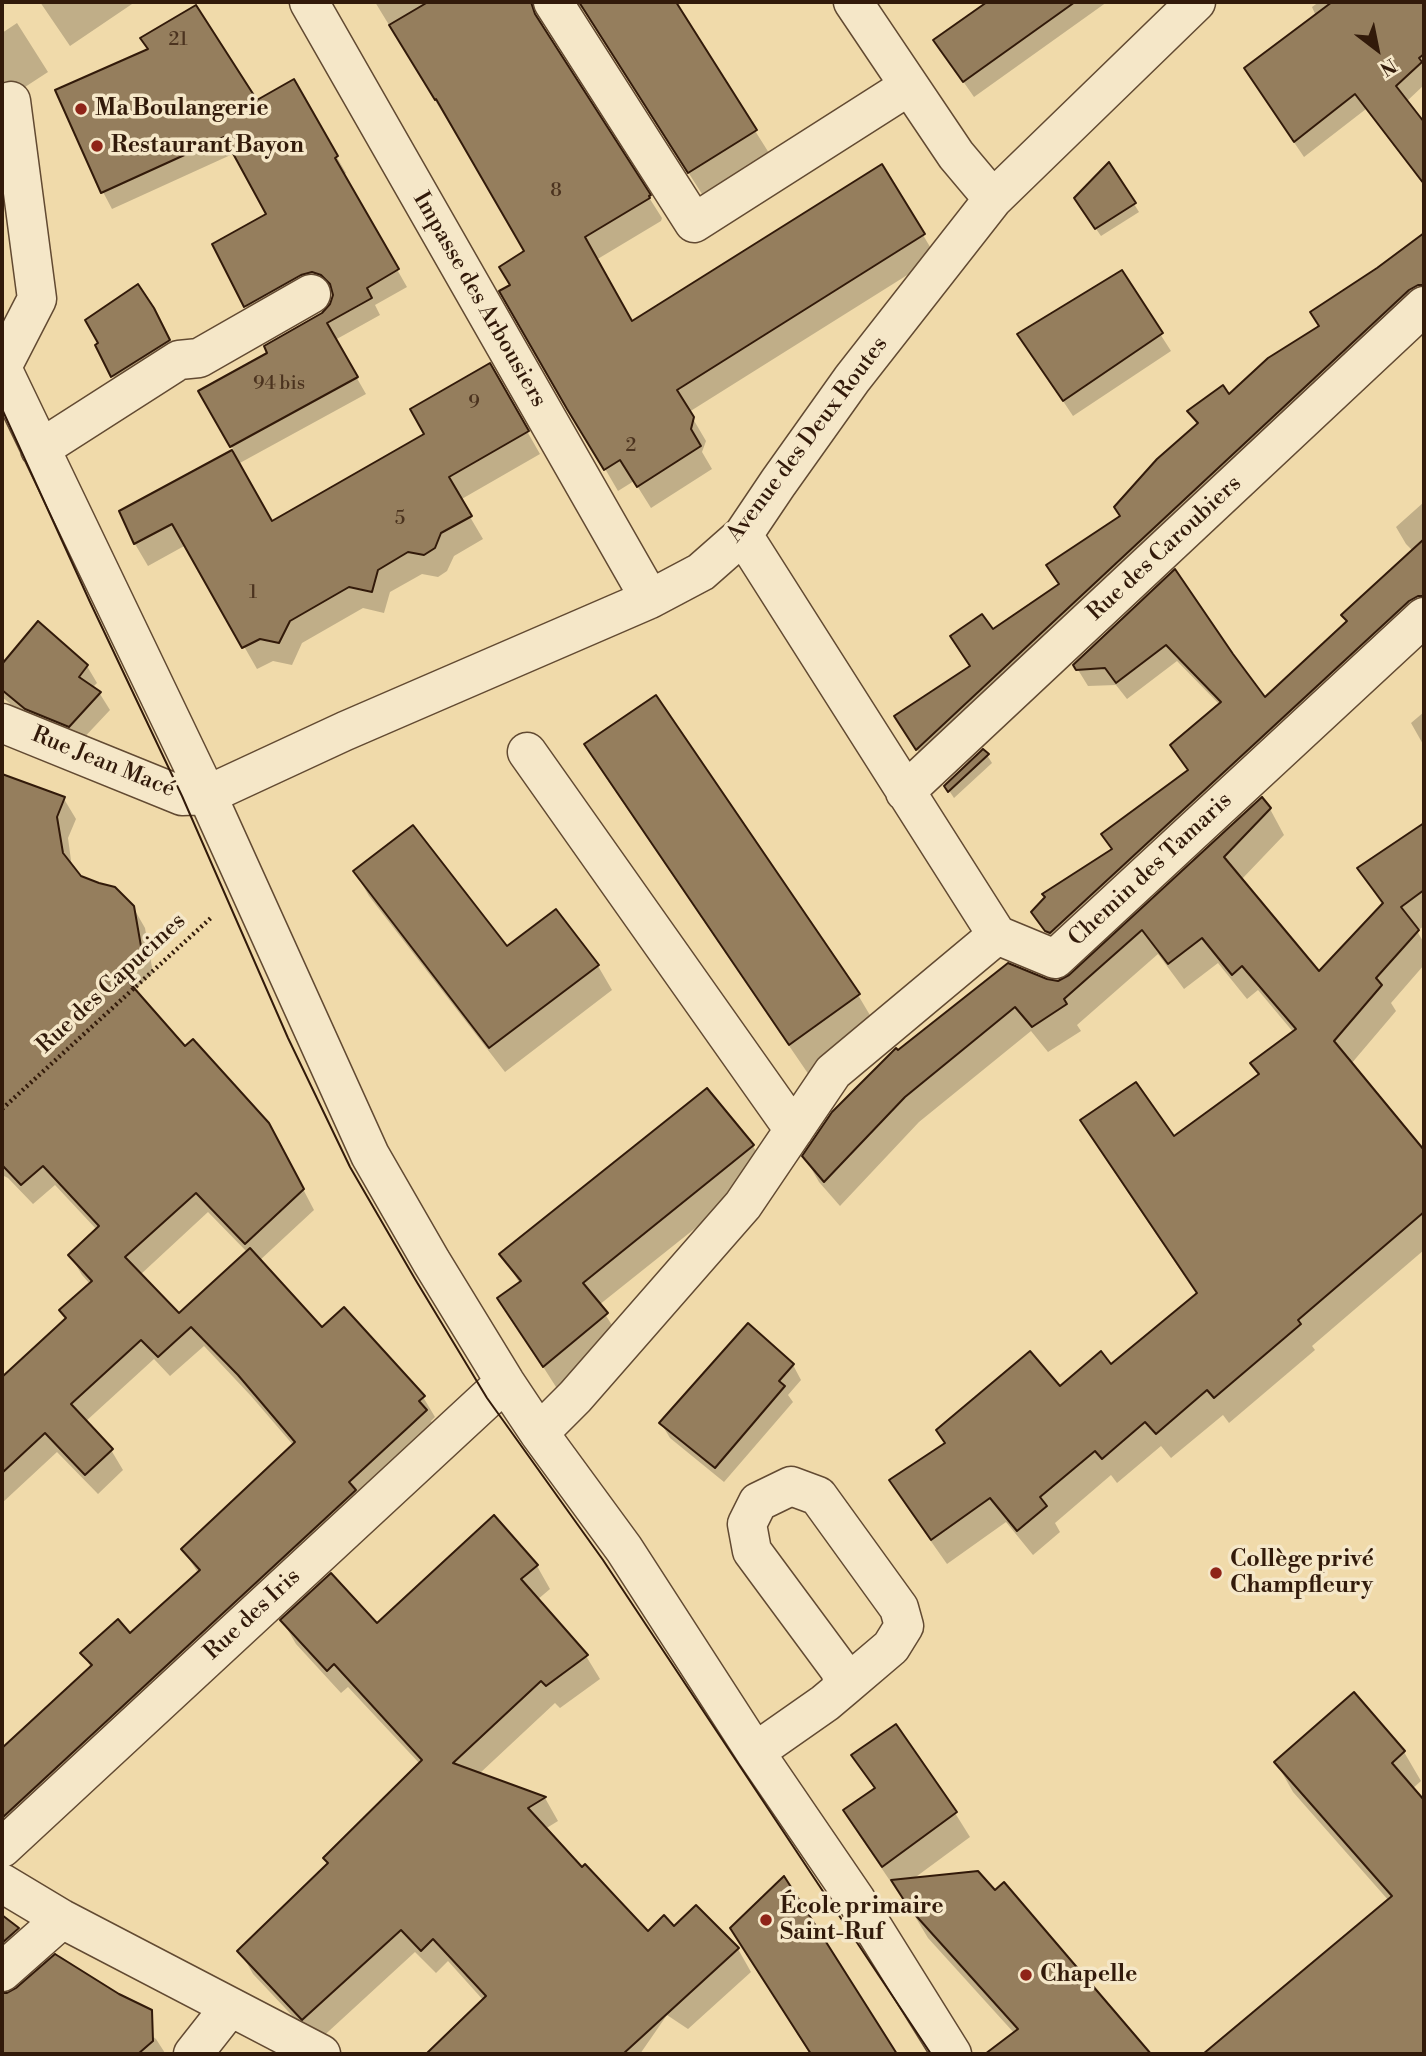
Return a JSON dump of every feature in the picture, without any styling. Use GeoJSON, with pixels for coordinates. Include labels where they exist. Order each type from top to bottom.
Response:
{"type":"FeatureCollection","features":[{"type":"Feature","properties":{"kind":"street","name":"Impasse des Arbousiers"},"geometry":{"type":"LineString","coordinates":[[309,2],[650,599]]}},
{"type":"Feature","properties":{"kind":"street"},"geometry":{"type":"LineString","coordinates":[[553,2],[694,223],[909,86]]}},
{"type":"Feature","properties":{"kind":"street"},"geometry":{"type":"LineString","coordinates":[[853,2],[956,155],[993,199]]}},
{"type":"Feature","properties":{"kind":"street","name":"Avenue des Deux Routes"},"geometry":{"type":"LineString","coordinates":[[206,795],[650,599],[701,572],[743,535],[852,379],[993,199],[1196,2]]}},
{"type":"Feature","properties":{"kind":"street"},"geometry":{"type":"LineString","coordinates":[[11,101],[37,299],[2,367],[206,795],[370,1154],[505,1382],[624,1549],[755,1752],[856,1900],[953,2054]]}},
{"type":"Feature","properties":{"kind":"street"},"geometry":{"type":"LineString","coordinates":[[40,449],[179,360],[199,358],[311,293]]}},
{"type":"Feature","properties":{"kind":"street","name":"Rue des Caroubiers"},"geometry":{"type":"LineString","coordinates":[[905,792],[1424,306]]}},
{"type":"Feature","properties":{"kind":"street"},"geometry":{"type":"LineString","coordinates":[[540,1433],[575,1397],[743,1205],[833,1072],[997,935],[743,535]]}},
{"type":"Feature","properties":{"kind":"street","name":"Chemin des Tamaris"},"geometry":{"type":"LineString","coordinates":[[997,935],[1055,959],[1424,617]]}},
{"type":"Feature","properties":{"kind":"street","name":"Rue Jean Macé"},"geometry":{"type":"LineString","coordinates":[[2,723],[182,796],[206,795]]}},
{"type":"Feature","properties":{"kind":"street"},"geometry":{"type":"LineString","coordinates":[[527,752],[794,1130]]}},
{"type":"Feature","properties":{"kind":"street","name":"Rue des Iris"},"geometry":{"type":"LineString","coordinates":[[2,1848],[505,1382]]}},
{"type":"Feature","properties":{"kind":"street"},"geometry":{"type":"LineString","coordinates":[[755,1752],[844,1687],[891,1647],[904,1626],[900,1608],[818,1496],[792,1486],[758,1502],[747,1524],[752,1551],[840,1670],[844,1687]]}},
{"type":"Feature","properties":{"kind":"street"},"geometry":{"type":"LineString","coordinates":[[2,1883],[62,1919],[321,2054]]}},
{"type":"Feature","properties":{"kind":"street"},"geometry":{"type":"LineString","coordinates":[[2,1972],[62,1919]]}},
{"type":"Feature","properties":{"kind":"street"},"geometry":{"type":"LineString","coordinates":[[193,2054],[230,2007]]}},
{"type":"Feature","properties":{"kind":"path","name":"Rue des Capucines"},"geometry":{"type":"LineString","coordinates":[[2,1109],[246,883]]}},
{"type":"Feature","properties":{"kind":"building"},"geometry":{"type":"Polygon","coordinates":[[[428,2],[531,2],[535,14],[651,195],[585,237],[632,321],[882,164],[925,234],[677,390],[694,417],[691,429],[701,446],[637,487],[620,460],[604,470],[499,291],[510,285],[499,267],[524,251],[436,99],[389,25],[428,2]]]}},
{"type":"Feature","properties":{"kind":"building"},"geometry":{"type":"Polygon","coordinates":[[[579,2],[676,2],[757,130],[688,173],[579,2]]]}},
{"type":"Feature","properties":{"kind":"building"},"geometry":{"type":"Polygon","coordinates":[[[987,2],[1075,2],[963,82],[933,40],[987,2]]]}},
{"type":"Feature","properties":{"kind":"building"},"geometry":{"type":"Polygon","coordinates":[[[1332,2],[1424,2],[1424,54],[1419,58],[1422,62],[1396,86],[1424,122],[1424,184],[1355,94],[1294,142],[1244,68],[1332,2]]]}},
{"type":"Feature","properties":{"kind":"building"},"geometry":{"type":"Polygon","coordinates":[[[196,5],[257,100],[294,79],[338,156],[335,158],[399,269],[367,288],[372,298],[327,323],[358,377],[230,447],[198,391],[267,353],[264,346],[322,313],[330,304],[333,295],[330,284],[321,275],[312,272],[301,275],[244,307],[212,244],[266,214],[224,137],[101,193],[55,90],[148,49],[140,38],[196,5]]]}},
{"type":"Feature","properties":{"kind":"building"},"geometry":{"type":"Polygon","coordinates":[[[1109,162],[1136,203],[1095,229],[1074,198],[1109,162]]]}},
{"type":"Feature","properties":{"kind":"building"},"geometry":{"type":"Polygon","coordinates":[[[1424,233],[1424,285],[1409,290],[916,750],[894,716],[970,666],[950,636],[982,614],[993,629],[1059,584],[1046,565],[1120,516],[1114,507],[1157,459],[1198,423],[1187,411],[1223,385],[1229,394],[1268,358],[1319,326],[1310,312],[1424,233]]]}},
{"type":"Feature","properties":{"kind":"building"},"geometry":{"type":"Polygon","coordinates":[[[1122,270],[1163,333],[1063,401],[1017,334],[1122,270]]]}},
{"type":"Feature","properties":{"kind":"building"},"geometry":{"type":"Polygon","coordinates":[[[138,284],[170,340],[111,377],[95,345],[98,343],[85,320],[138,284]]]}},
{"type":"Feature","properties":{"kind":"building"},"geometry":{"type":"Polygon","coordinates":[[[490,363],[529,431],[449,477],[472,516],[441,533],[435,548],[424,555],[408,552],[378,570],[372,592],[349,587],[290,621],[279,643],[260,639],[242,648],[172,524],[134,544],[119,511],[232,450],[272,521],[424,434],[410,409],[490,363]]]}},
{"type":"Feature","properties":{"kind":"building"},"geometry":{"type":"Polygon","coordinates":[[[1424,539],[1424,596],[1409,601],[1050,933],[1045,931],[1031,912],[1045,897],[1042,894],[1112,849],[1101,834],[1188,770],[1170,745],[1221,702],[1166,645],[1116,683],[1105,668],[1076,670],[1073,665],[1175,569],[1265,697],[1347,621],[1341,615],[1424,539]]]}},
{"type":"Feature","properties":{"kind":"building"},"geometry":{"type":"Polygon","coordinates":[[[38,621],[88,665],[79,677],[101,692],[69,727],[25,709],[2,690],[2,664],[38,621]]]}},
{"type":"Feature","properties":{"kind":"building"},"geometry":{"type":"Polygon","coordinates":[[[656,695],[860,994],[789,1045],[584,744],[656,695]]]}},
{"type":"Feature","properties":{"kind":"building"},"geometry":{"type":"Polygon","coordinates":[[[983,749],[989,754],[948,792],[944,786],[983,749]]]}},
{"type":"Feature","properties":{"kind":"building"},"geometry":{"type":"Polygon","coordinates":[[[2,774],[65,797],[57,817],[63,853],[81,876],[115,887],[134,906],[142,952],[120,972],[185,1046],[193,1039],[269,1123],[304,1189],[245,1244],[196,1193],[125,1257],[179,1313],[250,1248],[322,1327],[344,1307],[425,1396],[419,1401],[427,1410],[349,1482],[356,1490],[2,1818],[2,1748],[92,1665],[80,1653],[118,1619],[130,1633],[200,1570],[181,1549],[295,1442],[238,1375],[191,1327],[158,1357],[141,1340],[71,1404],[113,1449],[85,1475],[45,1433],[2,1473],[2,1377],[66,1318],[59,1310],[92,1281],[68,1255],[99,1226],[43,1166],[21,1185],[2,1165],[2,774]]]}},
{"type":"Feature","properties":{"kind":"building"},"geometry":{"type":"Polygon","coordinates":[[[1262,797],[1271,808],[1224,857],[1319,971],[1383,903],[1357,868],[1424,823],[1424,890],[1401,907],[1419,930],[1376,978],[1382,985],[1334,1041],[1424,1150],[1424,1212],[1298,1320],[1301,1324],[1214,1398],[1207,1390],[1156,1434],[1145,1422],[1102,1459],[1095,1451],[1040,1497],[1047,1506],[1017,1531],[990,1498],[931,1540],[889,1480],[945,1443],[936,1430],[1030,1351],[1060,1386],[1101,1351],[1111,1364],[1197,1293],[1080,1120],[1136,1082],[1174,1136],[1259,1074],[1250,1063],[1296,1029],[1242,966],[1232,975],[1202,938],[1168,964],[1142,930],[1064,999],[1067,1004],[1032,1027],[1015,1007],[905,1097],[824,1182],[802,1156],[832,1112],[896,1048],[898,1050],[1008,963],[1047,979],[1058,981],[1069,975],[1262,797]]]}},
{"type":"Feature","properties":{"kind":"building"},"geometry":{"type":"Polygon","coordinates":[[[413,825],[507,946],[556,909],[599,965],[489,1048],[353,871],[413,825]]]}},
{"type":"Feature","properties":{"kind":"building"},"geometry":{"type":"Polygon","coordinates":[[[707,1088],[754,1145],[583,1283],[608,1313],[543,1367],[497,1298],[521,1281],[499,1254],[707,1088]]]}},
{"type":"Feature","properties":{"kind":"building"},"geometry":{"type":"Polygon","coordinates":[[[748,1323],[794,1364],[779,1381],[785,1386],[715,1468],[659,1423],[748,1323]]]}},
{"type":"Feature","properties":{"kind":"building"},"geometry":{"type":"Polygon","coordinates":[[[494,1515],[538,1565],[521,1579],[588,1655],[546,1686],[541,1681],[453,1763],[546,1797],[528,1808],[582,1867],[585,1864],[648,1931],[664,1915],[674,1926],[696,1905],[739,1948],[623,2054],[426,2054],[486,1996],[433,1939],[421,1951],[401,1930],[302,2020],[237,1951],[328,1863],[323,1858],[422,1760],[334,1664],[327,1671],[280,1620],[331,1573],[377,1623],[494,1515]]]}},
{"type":"Feature","properties":{"kind":"building"},"geometry":{"type":"Polygon","coordinates":[[[1354,1692],[1405,1751],[1392,1763],[1424,1800],[1424,2054],[1203,2054],[1392,1896],[1274,1762],[1354,1692]]]}},
{"type":"Feature","properties":{"kind":"building"},"geometry":{"type":"Polygon","coordinates":[[[896,1724],[957,1812],[882,1867],[843,1810],[875,1788],[851,1755],[896,1724]]]}},
{"type":"Feature","properties":{"kind":"building","name":"Chapelle"},"geometry":{"type":"Polygon","coordinates":[[[978,1871],[995,1890],[1004,1882],[1151,2054],[985,2054],[1018,2029],[909,1908],[891,1880],[978,1871]]]}},
{"type":"Feature","properties":{"kind":"building"},"geometry":{"type":"Polygon","coordinates":[[[784,1876],[897,2054],[811,2054],[730,1928],[784,1876]]]}},
{"type":"Feature","properties":{"kind":"building"},"geometry":{"type":"Polygon","coordinates":[[[2,1915],[19,1928],[2,1943],[2,1915]]]}},
{"type":"Feature","properties":{"kind":"building"},"geometry":{"type":"Polygon","coordinates":[[[55,1954],[119,1994],[152,2010],[153,2041],[138,2054],[2,2054],[2,1993],[16,1988],[55,1954]]]}},
{"type":"Feature","properties":{"kind":"tram line"},"geometry":{"type":"LineString","coordinates":[[2,409],[182,796],[288,1038],[350,1167],[487,1398],[603,1560],[931,2054]]}},
{"type":"Feature","properties":{"kind":"place","name":"Ma Boulangerie"},"geometry":{"type":"Point","coordinates":[81,109]}},
{"type":"Feature","properties":{"kind":"place","name":"Restaurant Bayon"},"geometry":{"type":"Point","coordinates":[97,146]}},
{"type":"Feature","properties":{"kind":"place","name":"Collège privé Champfleury"},"geometry":{"type":"Point","coordinates":[1216,1573]}},
{"type":"Feature","properties":{"kind":"place","name":"École primaire Saint-Ruf"},"geometry":{"type":"Point","coordinates":[766,1920]}},
{"type":"Feature","properties":{"kind":"place","name":"Chapelle"},"geometry":{"type":"Point","coordinates":[1026,1975]}}]}
